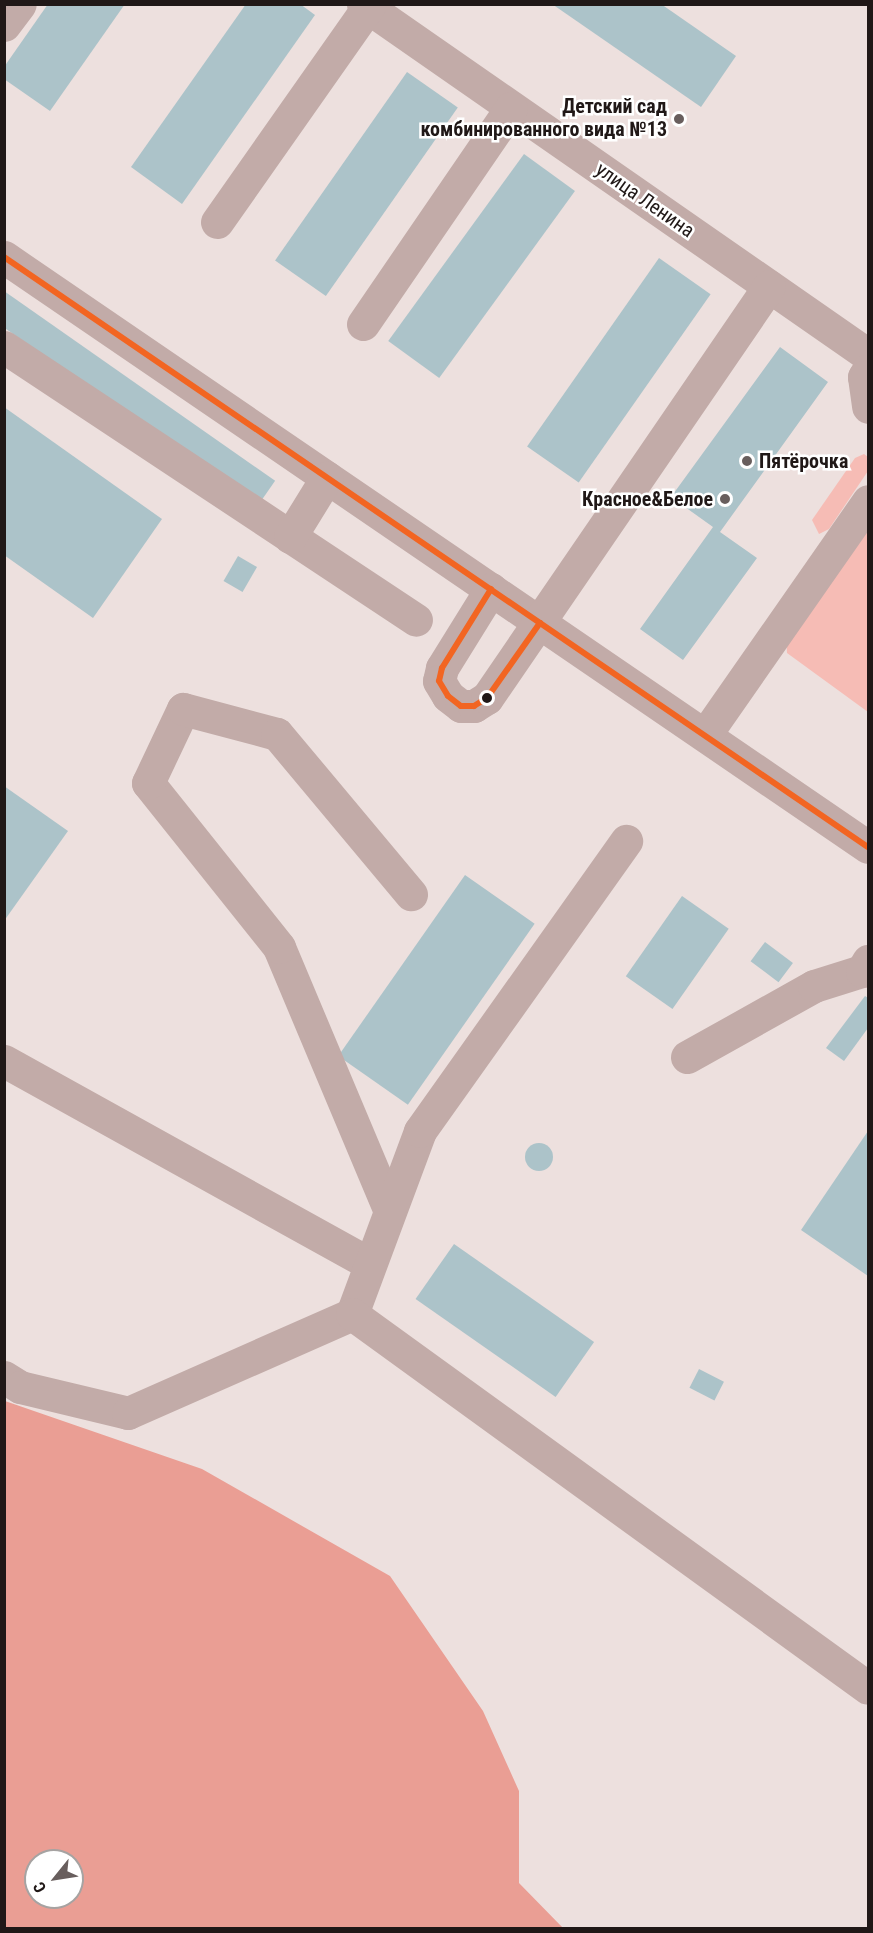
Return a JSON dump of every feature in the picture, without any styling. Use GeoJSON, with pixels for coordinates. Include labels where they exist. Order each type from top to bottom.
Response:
{"type":"FeatureCollection","features":[{"type":"Feature","properties":{"kind":"street"},"geometry":{"type":"LineString","coordinates":[[4,25],[20,4]]}},
{"type":"Feature","properties":{"kind":"street"},"geometry":{"type":"LineString","coordinates":[[217,222],[367,6]]}},
{"type":"Feature","properties":{"kind":"street","name":"улица Ленина"},"geometry":{"type":"LineString","coordinates":[[367,6],[868,355]]}},
{"type":"Feature","properties":{"kind":"street"},"geometry":{"type":"LineString","coordinates":[[363,324],[512,108]]}},
{"type":"Feature","properties":{"kind":"street"},"geometry":{"type":"LineString","coordinates":[[4,257],[868,847]]}},
{"type":"Feature","properties":{"kind":"street"},"geometry":{"type":"LineString","coordinates":[[491,589],[442,668],[439,681],[448,696],[461,706],[474,706],[487,698],[769,286]]}},
{"type":"Feature","properties":{"kind":"street"},"geometry":{"type":"LineString","coordinates":[[4,347],[416,620]]}},
{"type":"Feature","properties":{"kind":"street"},"geometry":{"type":"LineString","coordinates":[[868,369],[864,377],[868,407]]}},
{"type":"Feature","properties":{"kind":"street"},"geometry":{"type":"LineString","coordinates":[[290,537],[327,477]]}},
{"type":"Feature","properties":{"kind":"street"},"geometry":{"type":"LineString","coordinates":[[705,735],[868,501]]}},
{"type":"Feature","properties":{"kind":"street"},"geometry":{"type":"LineString","coordinates":[[389,1209],[279,947],[148,783],[183,709],[277,734],[411,894]]}},
{"type":"Feature","properties":{"kind":"street"},"geometry":{"type":"LineString","coordinates":[[4,1377],[20,1386],[128,1413],[352,1314],[368,1263],[420,1131],[626,841]]}},
{"type":"Feature","properties":{"kind":"street"},"geometry":{"type":"LineString","coordinates":[[687,1057],[814,986],[862,971],[868,961]]}},
{"type":"Feature","properties":{"kind":"street"},"geometry":{"type":"LineString","coordinates":[[4,1061],[368,1263]]}},
{"type":"Feature","properties":{"kind":"street"},"geometry":{"type":"LineString","coordinates":[[352,1314],[868,1688]]}},
{"type":"Feature","properties":{"kind":"shaded area"},"geometry":{"type":"Polygon","coordinates":[[[864,454],[868,457],[868,471],[829,529],[819,534],[812,520],[855,458],[864,454]]]}},
{"type":"Feature","properties":{"kind":"shaded area"},"geometry":{"type":"Polygon","coordinates":[[[868,516],[868,712],[787,653],[786,634],[868,516]]]}},
{"type":"Feature","properties":{"kind":"shaded area"},"geometry":{"type":"Polygon","coordinates":[[[5,1401],[202,1469],[390,1576],[483,1711],[519,1791],[519,1883],[563,1928],[5,1928],[5,1401]]]}},
{"type":"Feature","properties":{"kind":"building"},"geometry":{"type":"Polygon","coordinates":[[[48,4],[125,4],[50,111],[4,79],[4,67],[48,4]]]}},
{"type":"Feature","properties":{"kind":"building"},"geometry":{"type":"Polygon","coordinates":[[[246,4],[300,4],[315,15],[182,204],[131,167],[246,4]]]}},
{"type":"Feature","properties":{"kind":"building"},"geometry":{"type":"Polygon","coordinates":[[[552,4],[661,4],[736,56],[701,107],[552,4]]]}},
{"type":"Feature","properties":{"kind":"building"},"geometry":{"type":"Polygon","coordinates":[[[407,72],[458,108],[326,296],[275,260],[407,72]]]}},
{"type":"Feature","properties":{"kind":"building"},"geometry":{"type":"Polygon","coordinates":[[[524,154],[575,191],[439,378],[388,341],[524,154]]]}},
{"type":"Feature","properties":{"kind":"building"},"geometry":{"type":"Polygon","coordinates":[[[659,258],[711,294],[579,483],[527,446],[659,258]]]}},
{"type":"Feature","properties":{"kind":"building"},"geometry":{"type":"Polygon","coordinates":[[[4,291],[275,481],[258,505],[4,328],[4,291]]]}},
{"type":"Feature","properties":{"kind":"building"},"geometry":{"type":"Polygon","coordinates":[[[780,347],[828,382],[720,532],[757,558],[683,660],[640,629],[713,527],[671,497],[780,347]]]}},
{"type":"Feature","properties":{"kind":"building"},"geometry":{"type":"Polygon","coordinates":[[[4,407],[162,519],[93,618],[4,555],[4,407]]]}},
{"type":"Feature","properties":{"kind":"building"},"geometry":{"type":"Polygon","coordinates":[[[238,556],[257,567],[243,592],[224,581],[238,556]]]}},
{"type":"Feature","properties":{"kind":"building"},"geometry":{"type":"Polygon","coordinates":[[[4,786],[68,831],[4,921],[4,786]]]}},
{"type":"Feature","properties":{"kind":"building"},"geometry":{"type":"Polygon","coordinates":[[[465,875],[535,924],[408,1105],[338,1056],[465,875]]]}},
{"type":"Feature","properties":{"kind":"building"},"geometry":{"type":"Polygon","coordinates":[[[682,896],[729,929],[672,1009],[626,976],[682,896]]]}},
{"type":"Feature","properties":{"kind":"building"},"geometry":{"type":"Polygon","coordinates":[[[765,942],[793,963],[779,982],[751,961],[765,942]]]}},
{"type":"Feature","properties":{"kind":"building"},"geometry":{"type":"Polygon","coordinates":[[[865,996],[868,998],[868,1028],[844,1061],[826,1048],[865,996]]]}},
{"type":"Feature","properties":{"kind":"building"},"geometry":{"type":"Polygon","coordinates":[[[868,1131],[868,1276],[801,1230],[868,1131]]]}},
{"type":"Feature","properties":{"kind":"building"},"geometry":{"type":"Polygon","coordinates":[[[539,1143],[549,1147],[553,1157],[549,1167],[539,1171],[529,1167],[525,1157],[529,1147],[539,1143]]]}},
{"type":"Feature","properties":{"kind":"building"},"geometry":{"type":"Polygon","coordinates":[[[454,1244],[594,1342],[556,1397],[416,1299],[454,1244]]]}},
{"type":"Feature","properties":{"kind":"building"},"geometry":{"type":"Polygon","coordinates":[[[699,1369],[724,1382],[714,1400],[689,1388],[699,1369]]]}},
{"type":"Feature","properties":{"kind":"transit line"},"geometry":{"type":"LineString","coordinates":[[4,257],[868,847]]}},
{"type":"Feature","properties":{"kind":"transit line"},"geometry":{"type":"LineString","coordinates":[[491,589],[442,668],[439,681],[448,696],[461,706],[474,706],[487,698],[540,623]]}},
{"type":"Feature","properties":{"kind":"place","name":"Детский сад комбинированного вида №13"},"geometry":{"type":"Point","coordinates":[679,119]}},
{"type":"Feature","properties":{"kind":"place","name":"Пятёрочка"},"geometry":{"type":"Point","coordinates":[747,461]}},
{"type":"Feature","properties":{"kind":"place","name":"Красное&Белое"},"geometry":{"type":"Point","coordinates":[725,499]}}]}
